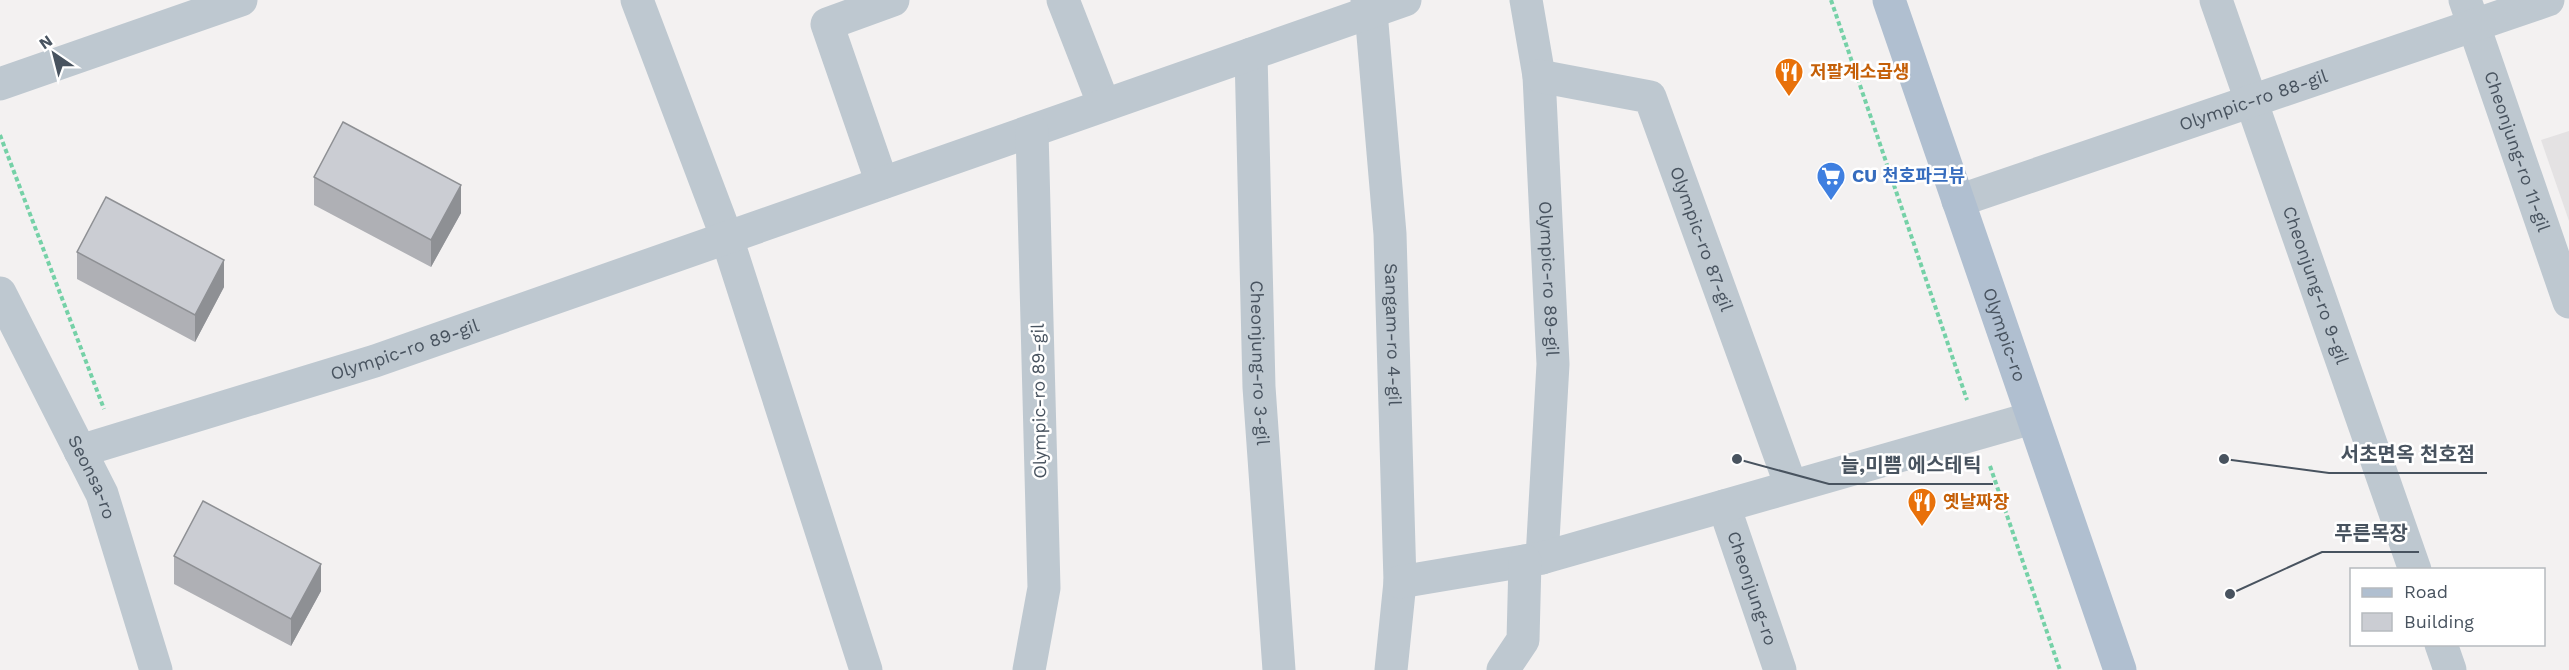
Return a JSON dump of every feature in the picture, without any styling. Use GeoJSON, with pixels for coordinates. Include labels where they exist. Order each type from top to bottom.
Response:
{"type":"FeatureCollection","features":[{"type":"Feature","properties":{"kind":"main road","name":"Olympic-ro"},"geometry":{"type":"LineString","coordinates":[[1889,0],[2120,670]]}},
{"type":"Feature","properties":{"kind":"street"},"geometry":{"type":"LineString","coordinates":[[0,84],[187,9],[242,0]]}},
{"type":"Feature","properties":{"kind":"street"},"geometry":{"type":"LineString","coordinates":[[637,0],[727,238],[866,670]]}},
{"type":"Feature","properties":{"kind":"street"},"geometry":{"type":"LineString","coordinates":[[882,183],[827,24],[892,0]]}},
{"type":"Feature","properties":{"kind":"street"},"geometry":{"type":"LineString","coordinates":[[1063,0],[1104,105]]}},
{"type":"Feature","properties":{"kind":"street","name":"Olympic-ro 89-gil"},"geometry":{"type":"LineString","coordinates":[[80,451],[375,361],[1251,54],[1369,6],[1405,0]]}},
{"type":"Feature","properties":{"kind":"street","name":"Olympic-ro 89-gil"},"geometry":{"type":"LineString","coordinates":[[1526,0],[1539,76],[1553,364],[1533,560]]}},
{"type":"Feature","properties":{"kind":"street","name":"Cheonjung-ro 9-gil"},"geometry":{"type":"LineString","coordinates":[[2216,0],[2250,103],[2414,568]]}},
{"type":"Feature","properties":{"kind":"street","name":"Olympic-ro 88-gil"},"geometry":{"type":"LineString","coordinates":[[1958,201],[2250,103],[2470,14],[2548,0]]}},
{"type":"Feature","properties":{"kind":"street","name":"Sangam-ro 4-gil"},"geometry":{"type":"LineString","coordinates":[[1369,6],[1390,234],[1400,582],[1390,670]]}},
{"type":"Feature","properties":{"kind":"street","name":"Cheonjung-ro 11-gil"},"geometry":{"type":"LineString","coordinates":[[2470,14],[2569,302]]}},
{"type":"Feature","properties":{"kind":"street","name":"Cheonjung-ro 3-gil"},"geometry":{"type":"LineString","coordinates":[[1251,54],[1259,387],[1279,670]]}},
{"type":"Feature","properties":{"kind":"street","name":"Olympic-ro 87-gil"},"geometry":{"type":"LineString","coordinates":[[1539,76],[1650,97],[1791,486]]}},
{"type":"Feature","properties":{"kind":"street","name":"Olympic-ro 89-gil"},"geometry":{"type":"LineString","coordinates":[[1029,670],[1044,588],[1032,131]]}},
{"type":"Feature","properties":{"kind":"street","name":"Seonsa-ro"},"geometry":{"type":"LineString","coordinates":[[0,293],[102,494],[156,670]]}},
{"type":"Feature","properties":{"kind":"street"},"geometry":{"type":"LineString","coordinates":[[1400,582],[1533,560],[2032,418]]}},
{"type":"Feature","properties":{"kind":"street","name":"Cheonjung-ro"},"geometry":{"type":"LineString","coordinates":[[1724,506],[1780,670]]}},
{"type":"Feature","properties":{"kind":"street"},"geometry":{"type":"LineString","coordinates":[[1503,670],[1523,640],[1533,560]]}},
{"type":"Feature","properties":{"kind":"street"},"geometry":{"type":"LineString","coordinates":[[2441,646],[2450,670]]}},
{"type":"Feature","properties":{"kind":"path"},"geometry":{"type":"LineString","coordinates":[[1832,0],[2060,670]]}},
{"type":"Feature","properties":{"kind":"path"},"geometry":{"type":"LineString","coordinates":[[0,135],[115,440]]}},
{"type":"Feature","properties":{"kind":"shaded area"},"geometry":{"type":"Polygon","coordinates":[[[2569,131],[2569,221],[2541,140],[2569,131]]]}},
{"type":"Feature","properties":{"kind":"building"},"geometry":{"type":"Polygon","coordinates":[[[343,122],[461,185],[431,240],[314,177],[343,122]]]}},
{"type":"Feature","properties":{"kind":"building"},"geometry":{"type":"Polygon","coordinates":[[[106,197],[224,260],[195,315],[77,252],[106,197]]]}},
{"type":"Feature","properties":{"kind":"building"},"geometry":{"type":"Polygon","coordinates":[[[203,501],[321,564],[291,619],[174,556],[203,501]]]}},
{"type":"Feature","properties":{"kind":"place","name":"저팔계소곱생"},"geometry":{"type":"Point","coordinates":[1789,98]}},
{"type":"Feature","properties":{"kind":"place","name":"CU 천호파크뷰"},"geometry":{"type":"Point","coordinates":[1831,202]}},
{"type":"Feature","properties":{"kind":"place","name":"늘,미쁨 에스테틱"},"geometry":{"type":"Point","coordinates":[1737,459]}},
{"type":"Feature","properties":{"kind":"place","name":"서초면옥 천호점"},"geometry":{"type":"Point","coordinates":[2224,459]}},
{"type":"Feature","properties":{"kind":"place","name":"옛날짜장"},"geometry":{"type":"Point","coordinates":[1922,528]}},
{"type":"Feature","properties":{"kind":"place","name":"푸른목장"},"geometry":{"type":"Point","coordinates":[2230,594]}}]}
